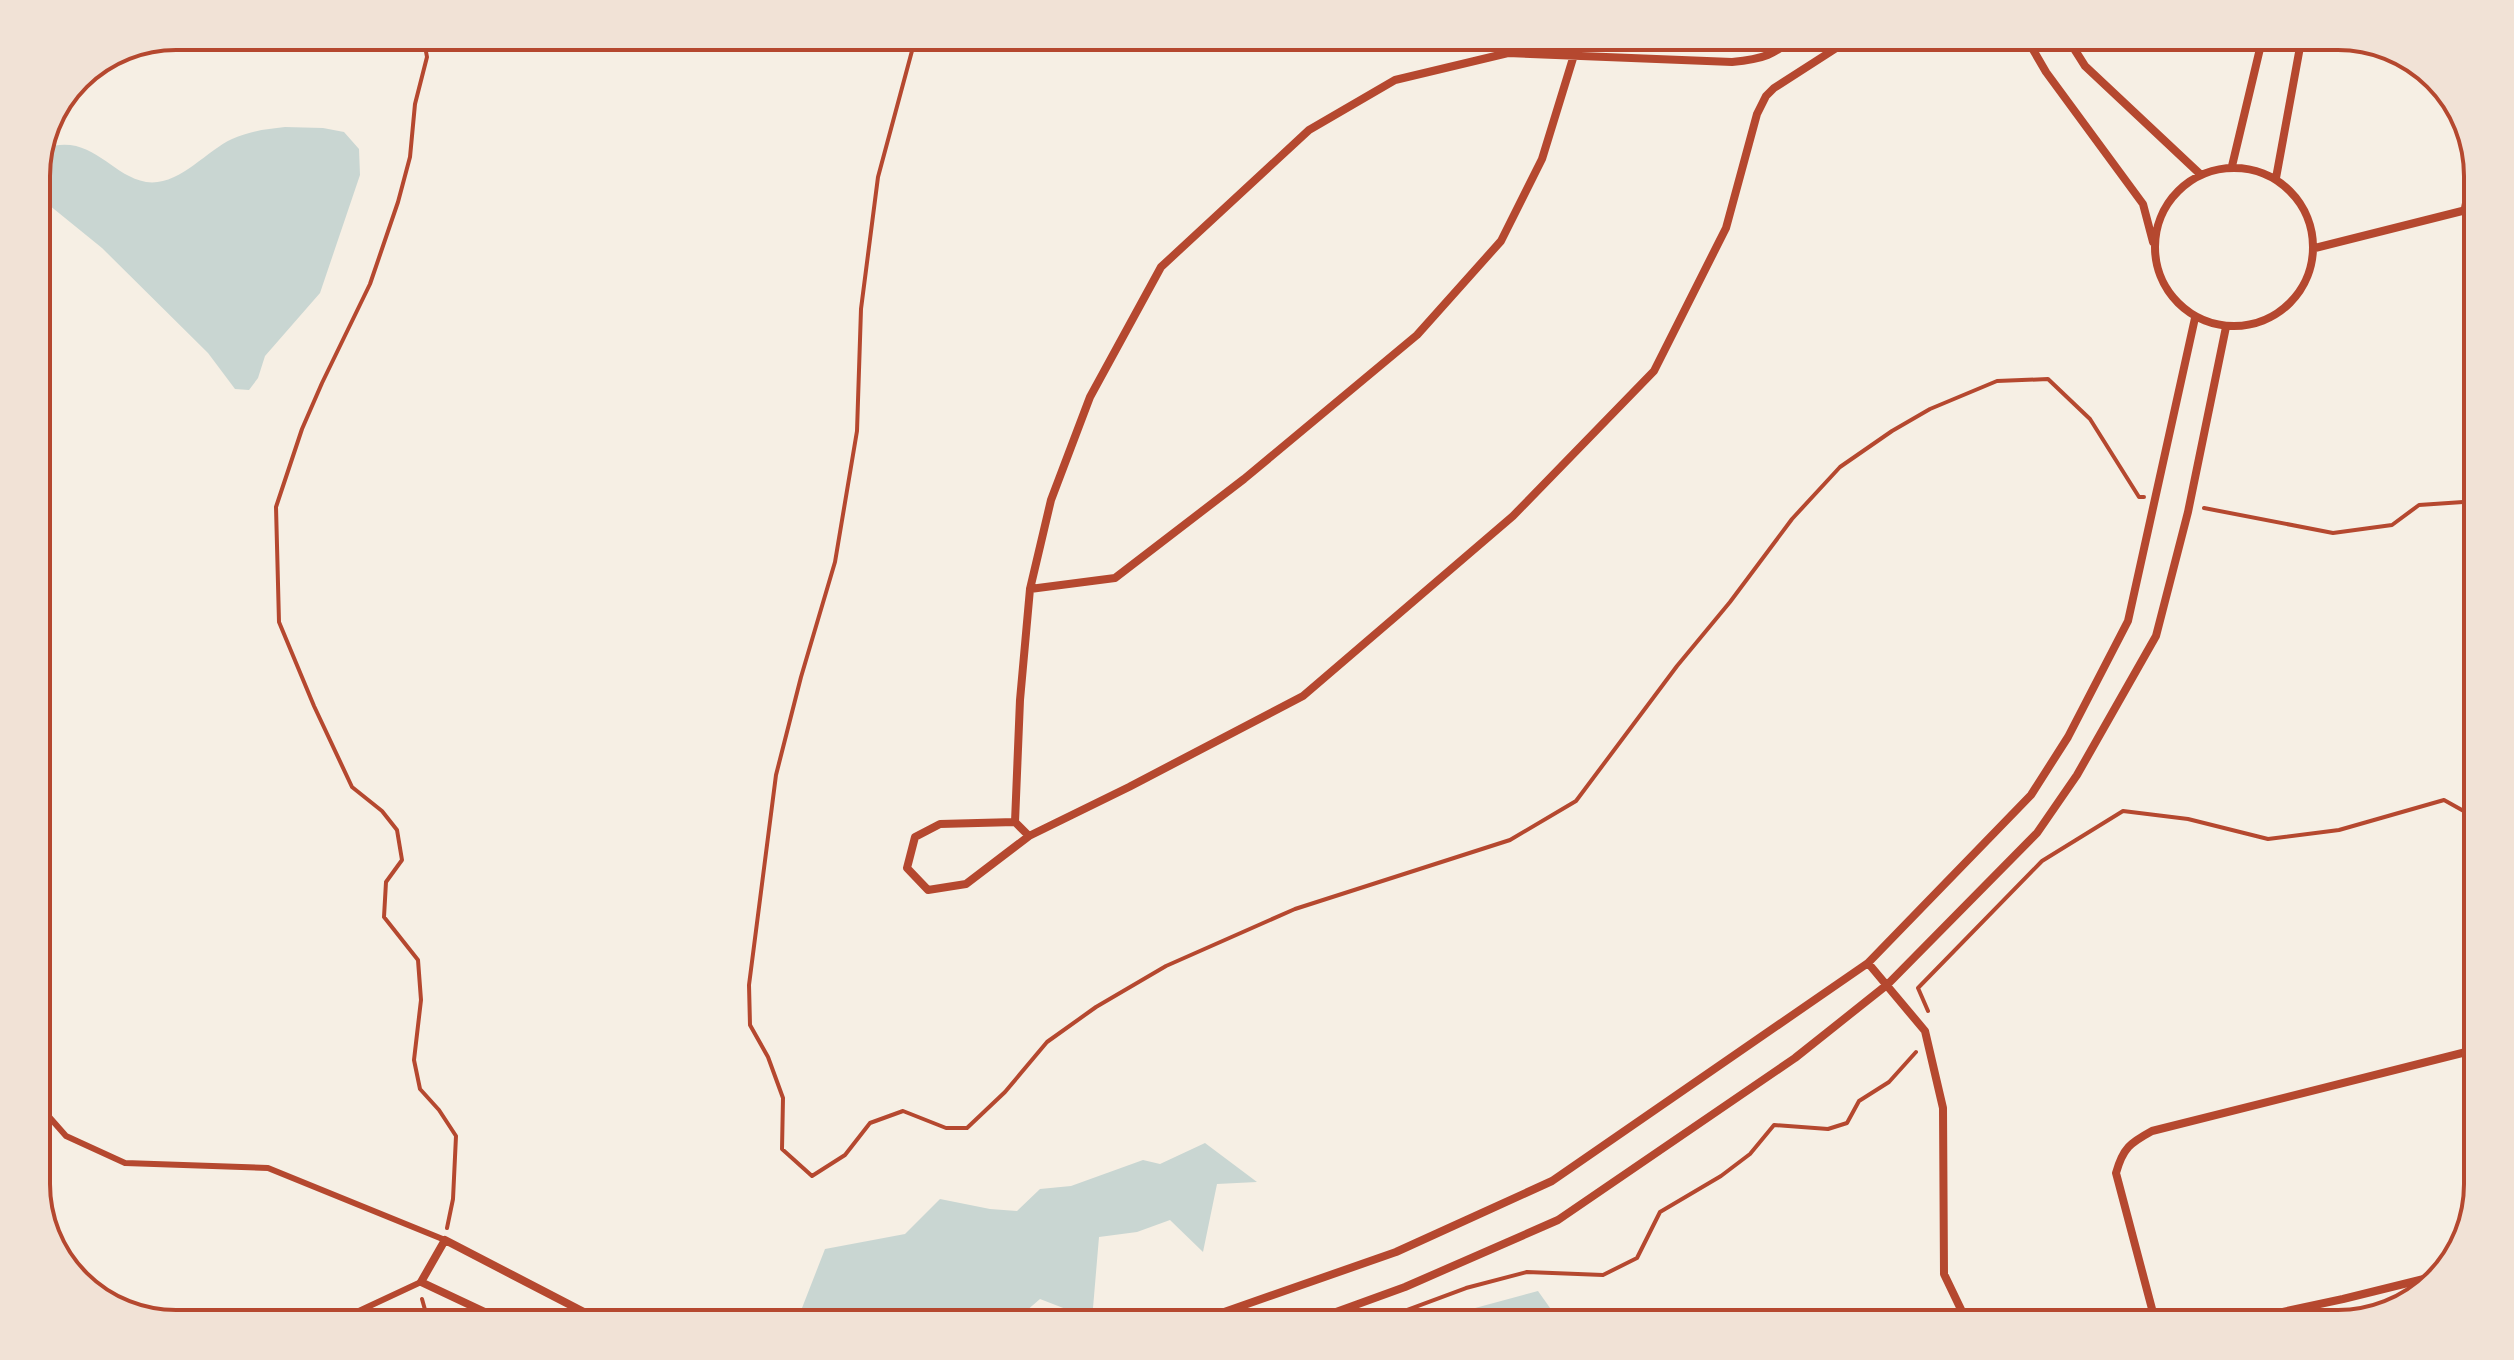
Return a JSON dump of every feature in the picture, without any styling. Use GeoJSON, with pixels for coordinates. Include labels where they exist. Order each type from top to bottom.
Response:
{"type":"FeatureCollection","features":[{"type":"Feature","properties":{"kind":"street"},"geometry":{"type":"LineString","coordinates":[[1015,822],[1020,700],[1030,589],[1051,500],[1090,397],[1161,267],[1309,130],[1395,80],[1508,53],[1732,62],[1756,60],[1780,50]]}},
{"type":"Feature","properties":{"kind":"street"},"geometry":{"type":"LineString","coordinates":[[1029,836],[1015,822],[940,824],[915,837],[907,868],[928,890],[966,884],[1029,836],[1303,696],[1513,516],[1654,371],[1726,228],[1757,114],[1766,96],[1833,50]]}},
{"type":"Feature","properties":{"kind":"street"},"geometry":{"type":"LineString","coordinates":[[2033,50],[2143,204],[2163,286],[2195,318],[2226,327],[2269,319],[2302,290],[2315,248],[2305,208],[2276,178],[2232,166],[2200,174],[2167,202],[2153,243]]}},
{"type":"Feature","properties":{"kind":"street"},"geometry":{"type":"LineString","coordinates":[[2075,50],[2085,66],[2200,174]]}},
{"type":"Feature","properties":{"kind":"street"},"geometry":{"type":"LineString","coordinates":[[2232,166],[2260,50]]}},
{"type":"Feature","properties":{"kind":"street"},"geometry":{"type":"LineString","coordinates":[[2276,178],[2299,50]]}},
{"type":"Feature","properties":{"kind":"street"},"geometry":{"type":"LineString","coordinates":[[1030,589],[1115,578],[1244,479],[1417,335],[1501,241],[1542,159],[1574,55]]}},
{"type":"Feature","properties":{"kind":"street"},"geometry":{"type":"LineString","coordinates":[[2315,248],[2464,208]]}},
{"type":"Feature","properties":{"kind":"street"},"geometry":{"type":"LineString","coordinates":[[1230,1310],[1396,1252],[1552,1181],[1868,963],[2031,795],[2068,737],[2128,621],[2195,318]]}},
{"type":"Feature","properties":{"kind":"street"},"geometry":{"type":"LineString","coordinates":[[1342,1310],[1405,1287],[1558,1220],[1795,1058],[1888,984],[2037,833],[2077,775],[2156,636],[2189,505],[2226,327]]}},
{"type":"Feature","properties":{"kind":"street"},"geometry":{"type":"LineString","coordinates":[[1868,963],[1925,1031],[1943,1108],[1944,1274],[1961,1310]]}},
{"type":"Feature","properties":{"kind":"street"},"geometry":{"type":"LineString","coordinates":[[2152,1310],[2116,1173],[2121,1156],[2132,1142],[2152,1131],[2464,1053]]}},
{"type":"Feature","properties":{"kind":"street"},"geometry":{"type":"LineString","coordinates":[[480,1310],[421,1282],[445,1240],[580,1310]]}},
{"type":"Feature","properties":{"kind":"street"},"geometry":{"type":"LineString","coordinates":[[2292,1310],[2419,1280]]}},
{"type":"Feature","properties":{"kind":"lane"},"geometry":{"type":"LineString","coordinates":[[50,1118],[66,1136],[125,1163],[268,1168],[445,1240]]}},
{"type":"Feature","properties":{"kind":"lane"},"geometry":{"type":"LineString","coordinates":[[361,1310],[421,1282]]}},
{"type":"Feature","properties":{"kind":"path"},"geometry":{"type":"LineString","coordinates":[[426,50],[427,57],[415,104],[410,157],[398,202],[370,284],[302,429],[276,507],[279,622],[352,787],[382,811],[397,830],[402,860],[386,882],[384,917],[418,960],[421,1000],[414,1060],[420,1089],[456,1136],[453,1199],[445,1240]]}},
{"type":"Feature","properties":{"kind":"path"},"geometry":{"type":"LineString","coordinates":[[912,50],[878,177],[861,309],[857,431],[835,562],[776,775],[749,985],[750,1025],[768,1057],[783,1098],[782,1149],[812,1176],[845,1155],[870,1123],[903,1111],[946,1128],[967,1128],[1005,1092],[1047,1042],[1096,1007],[1166,966],[1295,909],[1510,840],[1576,801],[1792,519],[1840,467],[1930,409],[1997,381],[2048,379],[2090,419],[2139,497],[2155,499]]}},
{"type":"Feature","properties":{"kind":"path"},"geometry":{"type":"LineString","coordinates":[[2189,505],[2333,533],[2392,525],[2419,505],[2464,502]]}},
{"type":"Feature","properties":{"kind":"path"},"geometry":{"type":"LineString","coordinates":[[421,1282],[425,1310]]}},
{"type":"Feature","properties":{"kind":"shaded area"},"geometry":{"type":"Polygon","coordinates":[[[285,127],[344,132],[359,149],[360,175],[320,293],[265,356],[258,378],[249,390],[235,389],[208,353],[102,248],[50,206],[50,168],[53,146],[75,146],[88,150],[133,178],[158,182],[180,174],[222,144],[258,131],[285,127]]]}},
{"type":"Feature","properties":{"kind":"shaded area"},"geometry":{"type":"Polygon","coordinates":[[[1205,1143],[1257,1182],[1217,1184],[1203,1252],[1170,1220],[1137,1232],[1099,1237],[1093,1308],[1068,1310],[1040,1299],[1027,1310],[799,1310],[825,1249],[905,1234],[940,1199],[1017,1211],[1040,1189],[1071,1186],[1143,1160],[1160,1164],[1205,1143]]]}},
{"type":"Feature","properties":{"kind":"shaded area"},"geometry":{"type":"Polygon","coordinates":[[[1538,1291],[1551,1310],[1468,1310],[1538,1291]]]}}]}
